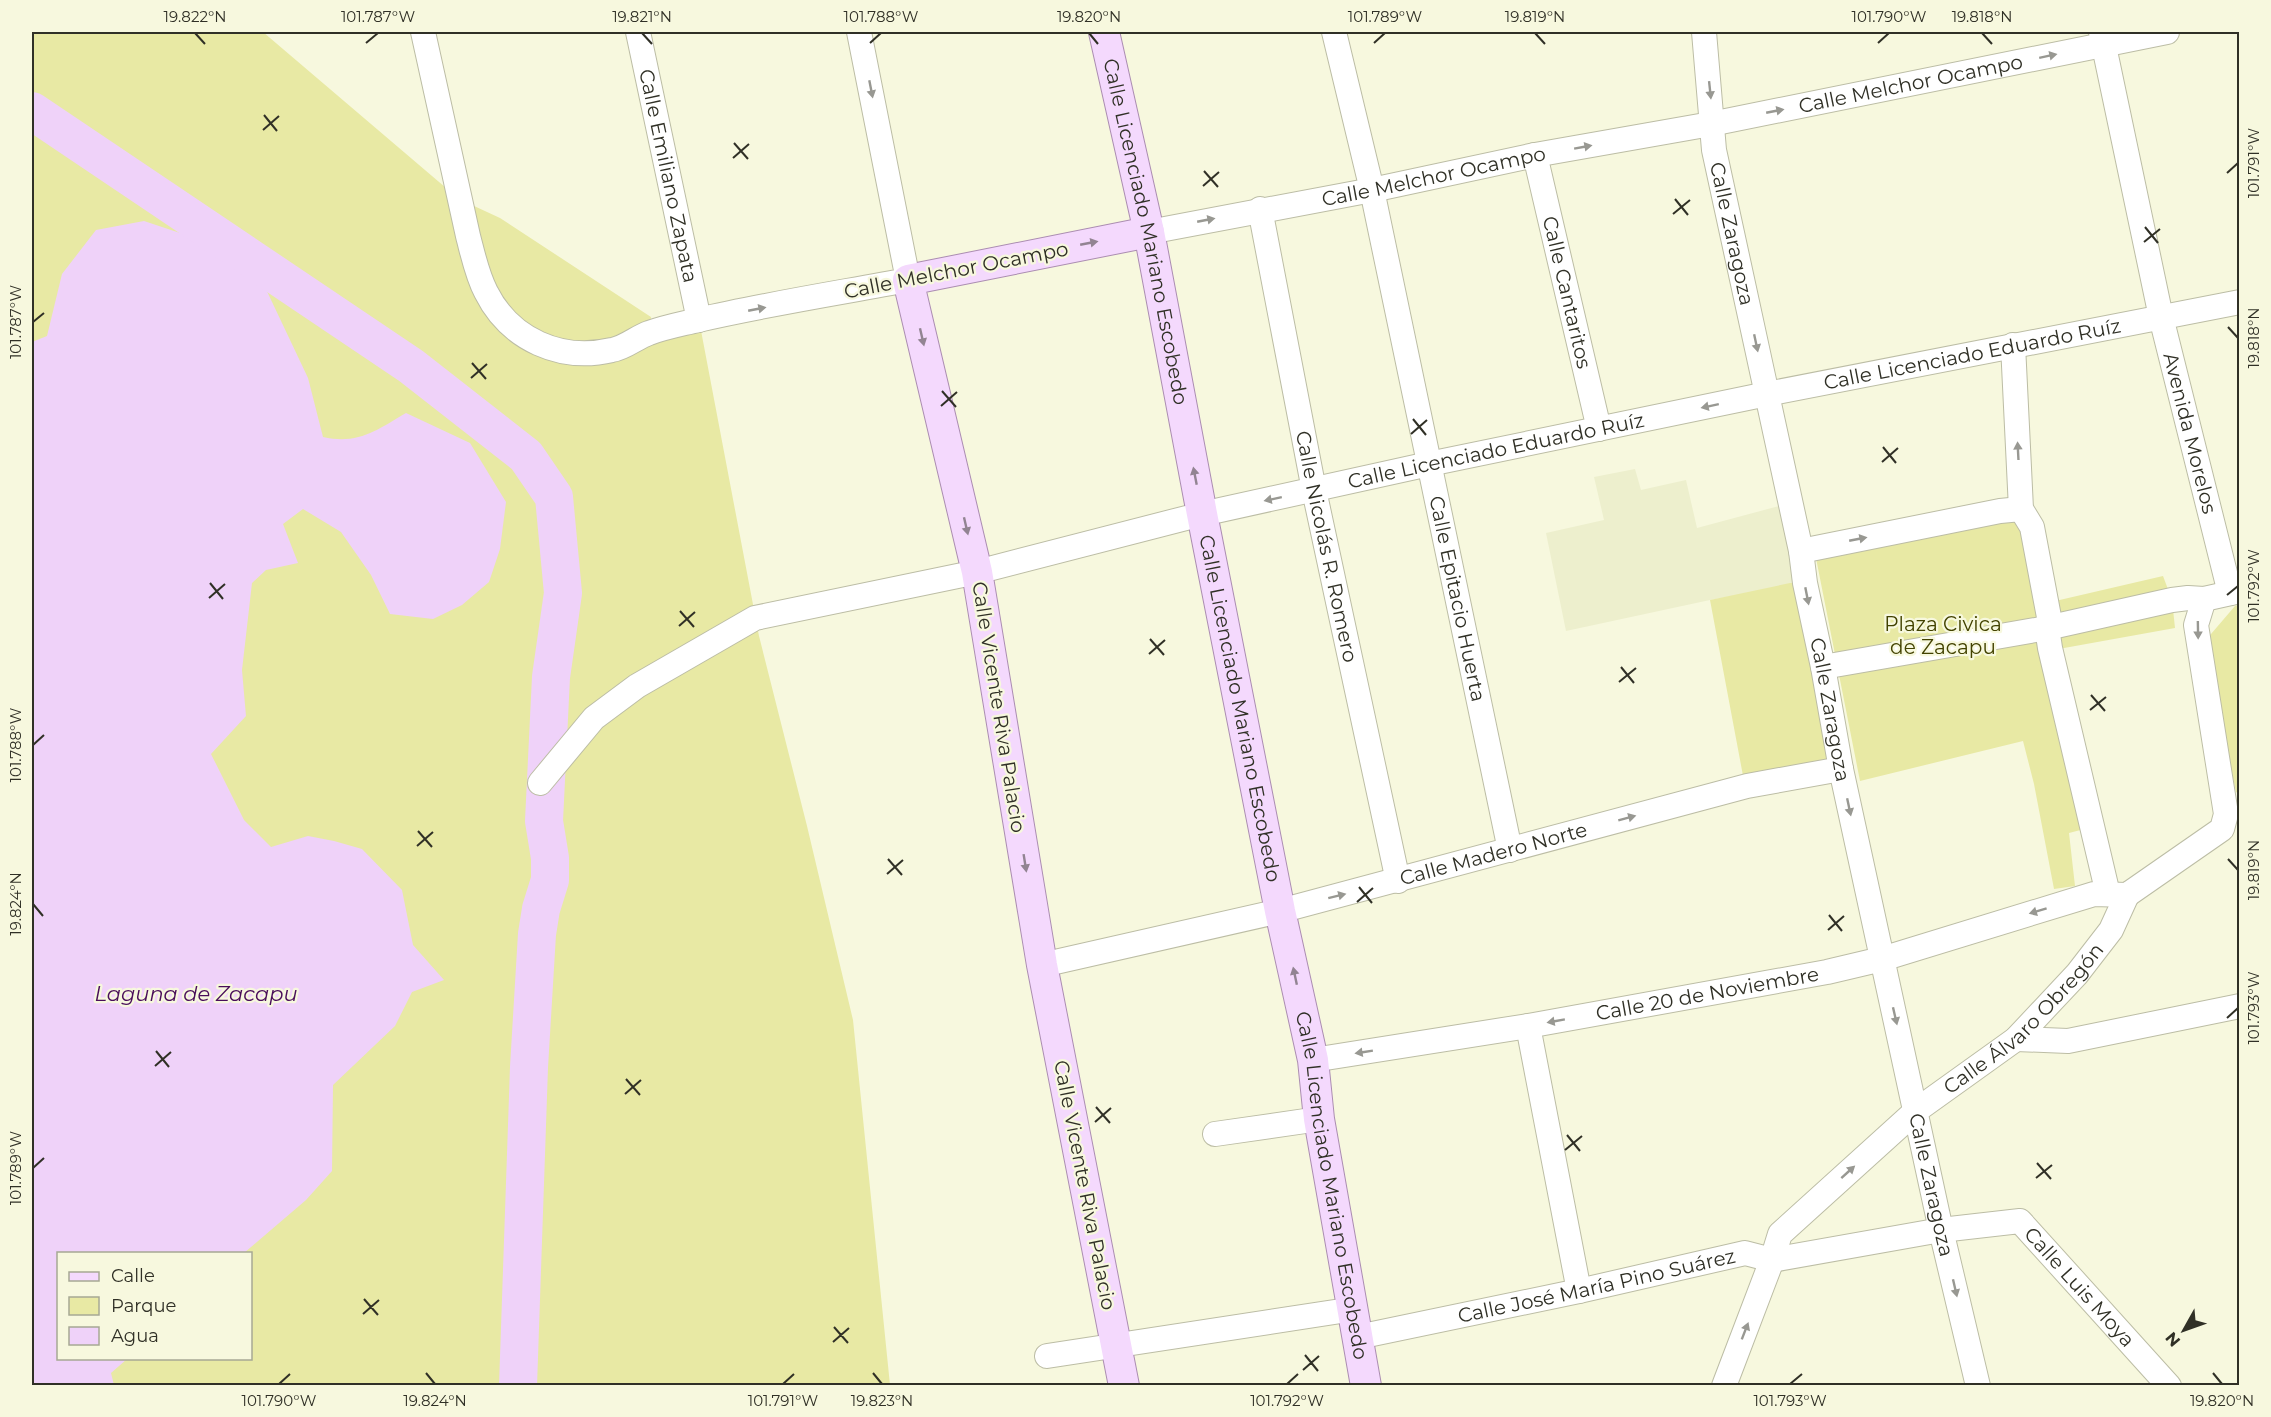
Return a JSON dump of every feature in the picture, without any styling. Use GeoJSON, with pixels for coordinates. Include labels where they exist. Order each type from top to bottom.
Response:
{"type":"FeatureCollection","features":[{"type":"Feature","properties":{"kind":"main road","name":"Calle Licenciado Mariano Escobedo"},"geometry":{"type":"LineString","coordinates":[[1104,32],[1149,232],[1280,911],[1313,1060],[1319,1119],[1366,1386]]}},
{"type":"Feature","properties":{"kind":"main road","name":"Calle Melchor Ocampo"},"geometry":{"type":"LineString","coordinates":[[908,280],[1149,232]]}},
{"type":"Feature","properties":{"kind":"main road","name":"Calle Vicente Riva Palacio"},"geometry":{"type":"LineString","coordinates":[[908,280],[977,572],[1042,965],[1124,1386]]}},
{"type":"Feature","properties":{"kind":"street","name":"Calle Melchor Ocampo"},"geometry":{"type":"LineString","coordinates":[[423,32],[459,199],[477,268],[486,292],[497,310],[514,328],[534,343],[560,352],[587,354],[614,350],[649,333],[699,320],[908,280]]}},
{"type":"Feature","properties":{"kind":"street","name":"Calle Emiliano Zapata"},"geometry":{"type":"LineString","coordinates":[[638,32],[699,320]]}},
{"type":"Feature","properties":{"kind":"street","name":"Calle Vicente Riva Palacio"},"geometry":{"type":"LineString","coordinates":[[860,32],[908,280]]}},
{"type":"Feature","properties":{"kind":"street","name":"Calle Epitacio Huerta"},"geometry":{"type":"LineString","coordinates":[[1334,32],[1372,190],[1510,850]]}},
{"type":"Feature","properties":{"kind":"street","name":"Calle Zaragoza"},"geometry":{"type":"LineString","coordinates":[[1704,32],[1714,150],[1801,551],[1805,583],[1841,768],[1917,1110],[1941,1230],[1978,1386]]}},
{"type":"Feature","properties":{"kind":"street","name":"Calle Melchor Ocampo"},"geometry":{"type":"LineString","coordinates":[[1149,232],[1260,209],[1372,190],[1535,155],[1711,124],[2102,38],[2167,32]]}},
{"type":"Feature","properties":{"kind":"street","name":"Avenida Morelos"},"geometry":{"type":"LineString","coordinates":[[1823,667],[2047,628],[2172,600],[2204,599],[2235,592],[2161,317],[2102,38]]}},
{"type":"Feature","properties":{"kind":"street","name":"Calle Cantaritos"},"geometry":{"type":"LineString","coordinates":[[1535,155],[1599,429]]}},
{"type":"Feature","properties":{"kind":"street","name":"Calle Nicolás R. Romero"},"geometry":{"type":"LineString","coordinates":[[1260,209],[1314,490],[1398,881]]}},
{"type":"Feature","properties":{"kind":"street","name":"Calle Licenciado Eduardo Ruíz"},"geometry":{"type":"LineString","coordinates":[[546,776],[594,718],[637,686],[755,618],[977,572],[1202,514],[1430,464],[1767,394],[2240,302]]}},
{"type":"Feature","properties":{"kind":"street"},"geometry":{"type":"LineString","coordinates":[[2013,345],[2021,509],[2032,527],[2049,617],[2047,628],[2061,698],[2110,894]]}},
{"type":"Feature","properties":{"kind":"street"},"geometry":{"type":"LineString","coordinates":[[1801,551],[2000,511],[2021,509]]}},
{"type":"Feature","properties":{"kind":"street"},"geometry":{"type":"LineString","coordinates":[[2110,894],[2222,830],[2233,813],[2196,626],[2204,599]]}},
{"type":"Feature","properties":{"kind":"street","name":"Calle Madero Norte"},"geometry":{"type":"LineString","coordinates":[[1042,965],[1280,911],[1747,786],[1841,768]]}},
{"type":"Feature","properties":{"kind":"street"},"geometry":{"type":"LineString","coordinates":[[2085,845],[2110,894]]}},
{"type":"Feature","properties":{"kind":"street","name":"Calle Álvaro Obregón"},"geometry":{"type":"LineString","coordinates":[[1724,1386],[1780,1234],[1917,1110],[2016,1039],[2077,974],[2111,930],[2110,894]]}},
{"type":"Feature","properties":{"kind":"street","name":"Calle 20 de Noviembre"},"geometry":{"type":"LineString","coordinates":[[1313,1060],[1528,1026],[1827,972],[1882,959],[2110,894]]}},
{"type":"Feature","properties":{"kind":"street"},"geometry":{"type":"LineString","coordinates":[[2016,1039],[2068,1041],[2240,1006]]}},
{"type":"Feature","properties":{"kind":"street"},"geometry":{"type":"LineString","coordinates":[[1528,1026],[1579,1291]]}},
{"type":"Feature","properties":{"kind":"street"},"geometry":{"type":"LineString","coordinates":[[1215,1134],[1319,1119]]}},
{"type":"Feature","properties":{"kind":"street","name":"Calle Luis Moya"},"geometry":{"type":"LineString","coordinates":[[1941,1230],[2020,1221],[2169,1386]]}},
{"type":"Feature","properties":{"kind":"street","name":"Calle José María Pino Suárez"},"geometry":{"type":"LineString","coordinates":[[1047,1356],[1116,1346],[1356,1323],[1579,1291],[1745,1253],[1772,1260],[1941,1230]]}},
{"type":"Feature","properties":{"kind":"shaded area"},"geometry":{"type":"Polygon","coordinates":[[[1635,469],[1641,490],[1686,480],[1697,528],[1779,506],[1805,583],[1710,600],[1566,631],[1546,533],[1604,520],[1594,477],[1635,469]]]}},
{"type":"Feature","properties":{"kind":"green space"},"geometry":{"type":"Polygon","coordinates":[[[32,32],[263,32],[459,199],[500,218],[651,317],[649,333],[699,320],[759,636],[853,1020],[890,1385],[32,1385],[32,32]]]}},
{"type":"Feature","properties":{"kind":"green space","name":"Plaza Civica de Zacapu"},"geometry":{"type":"Polygon","coordinates":[[[2021,509],[2051,602],[2163,576],[2172,600],[2175,628],[2053,650],[2092,827],[2069,833],[2075,886],[2054,889],[2034,784],[2023,741],[1860,781],[1814,548],[2021,509]]]}},
{"type":"Feature","properties":{"kind":"green space"},"geometry":{"type":"Polygon","coordinates":[[[1790,583],[1805,583],[1841,769],[1744,781],[1710,600],[1790,583]]]}},
{"type":"Feature","properties":{"kind":"green space"},"geometry":{"type":"Polygon","coordinates":[[[2239,605],[2239,794],[2236,792],[2205,641],[2235,606],[2239,605]]]}},
{"type":"Feature","properties":{"kind":"water","name":"Laguna de Zacapu"},"geometry":{"type":"Polygon","coordinates":[[[144,221],[207,242],[264,285],[308,378],[323,437],[347,439],[357,437],[376,430],[406,413],[470,443],[506,502],[500,549],[489,582],[462,605],[433,619],[390,614],[371,575],[341,532],[303,509],[283,524],[298,563],[266,570],[252,583],[242,670],[246,716],[211,754],[244,820],[271,847],[308,836],[362,849],[402,890],[413,945],[444,980],[412,992],[395,1026],[333,1085],[332,1171],[306,1200],[245,1252],[57,1252],[57,1360],[126,1360],[111,1373],[114,1385],[32,1385],[32,342],[47,336],[62,274],[96,230],[144,221]]]}},
{"type":"Feature","properties":{"kind":"waterway"},"geometry":{"type":"LineString","coordinates":[[32,111],[411,366],[526,456],[554,497],[563,593],[551,677],[544,821],[550,858],[550,880],[541,909],[537,934],[529,1067],[518,1386]]}}]}
